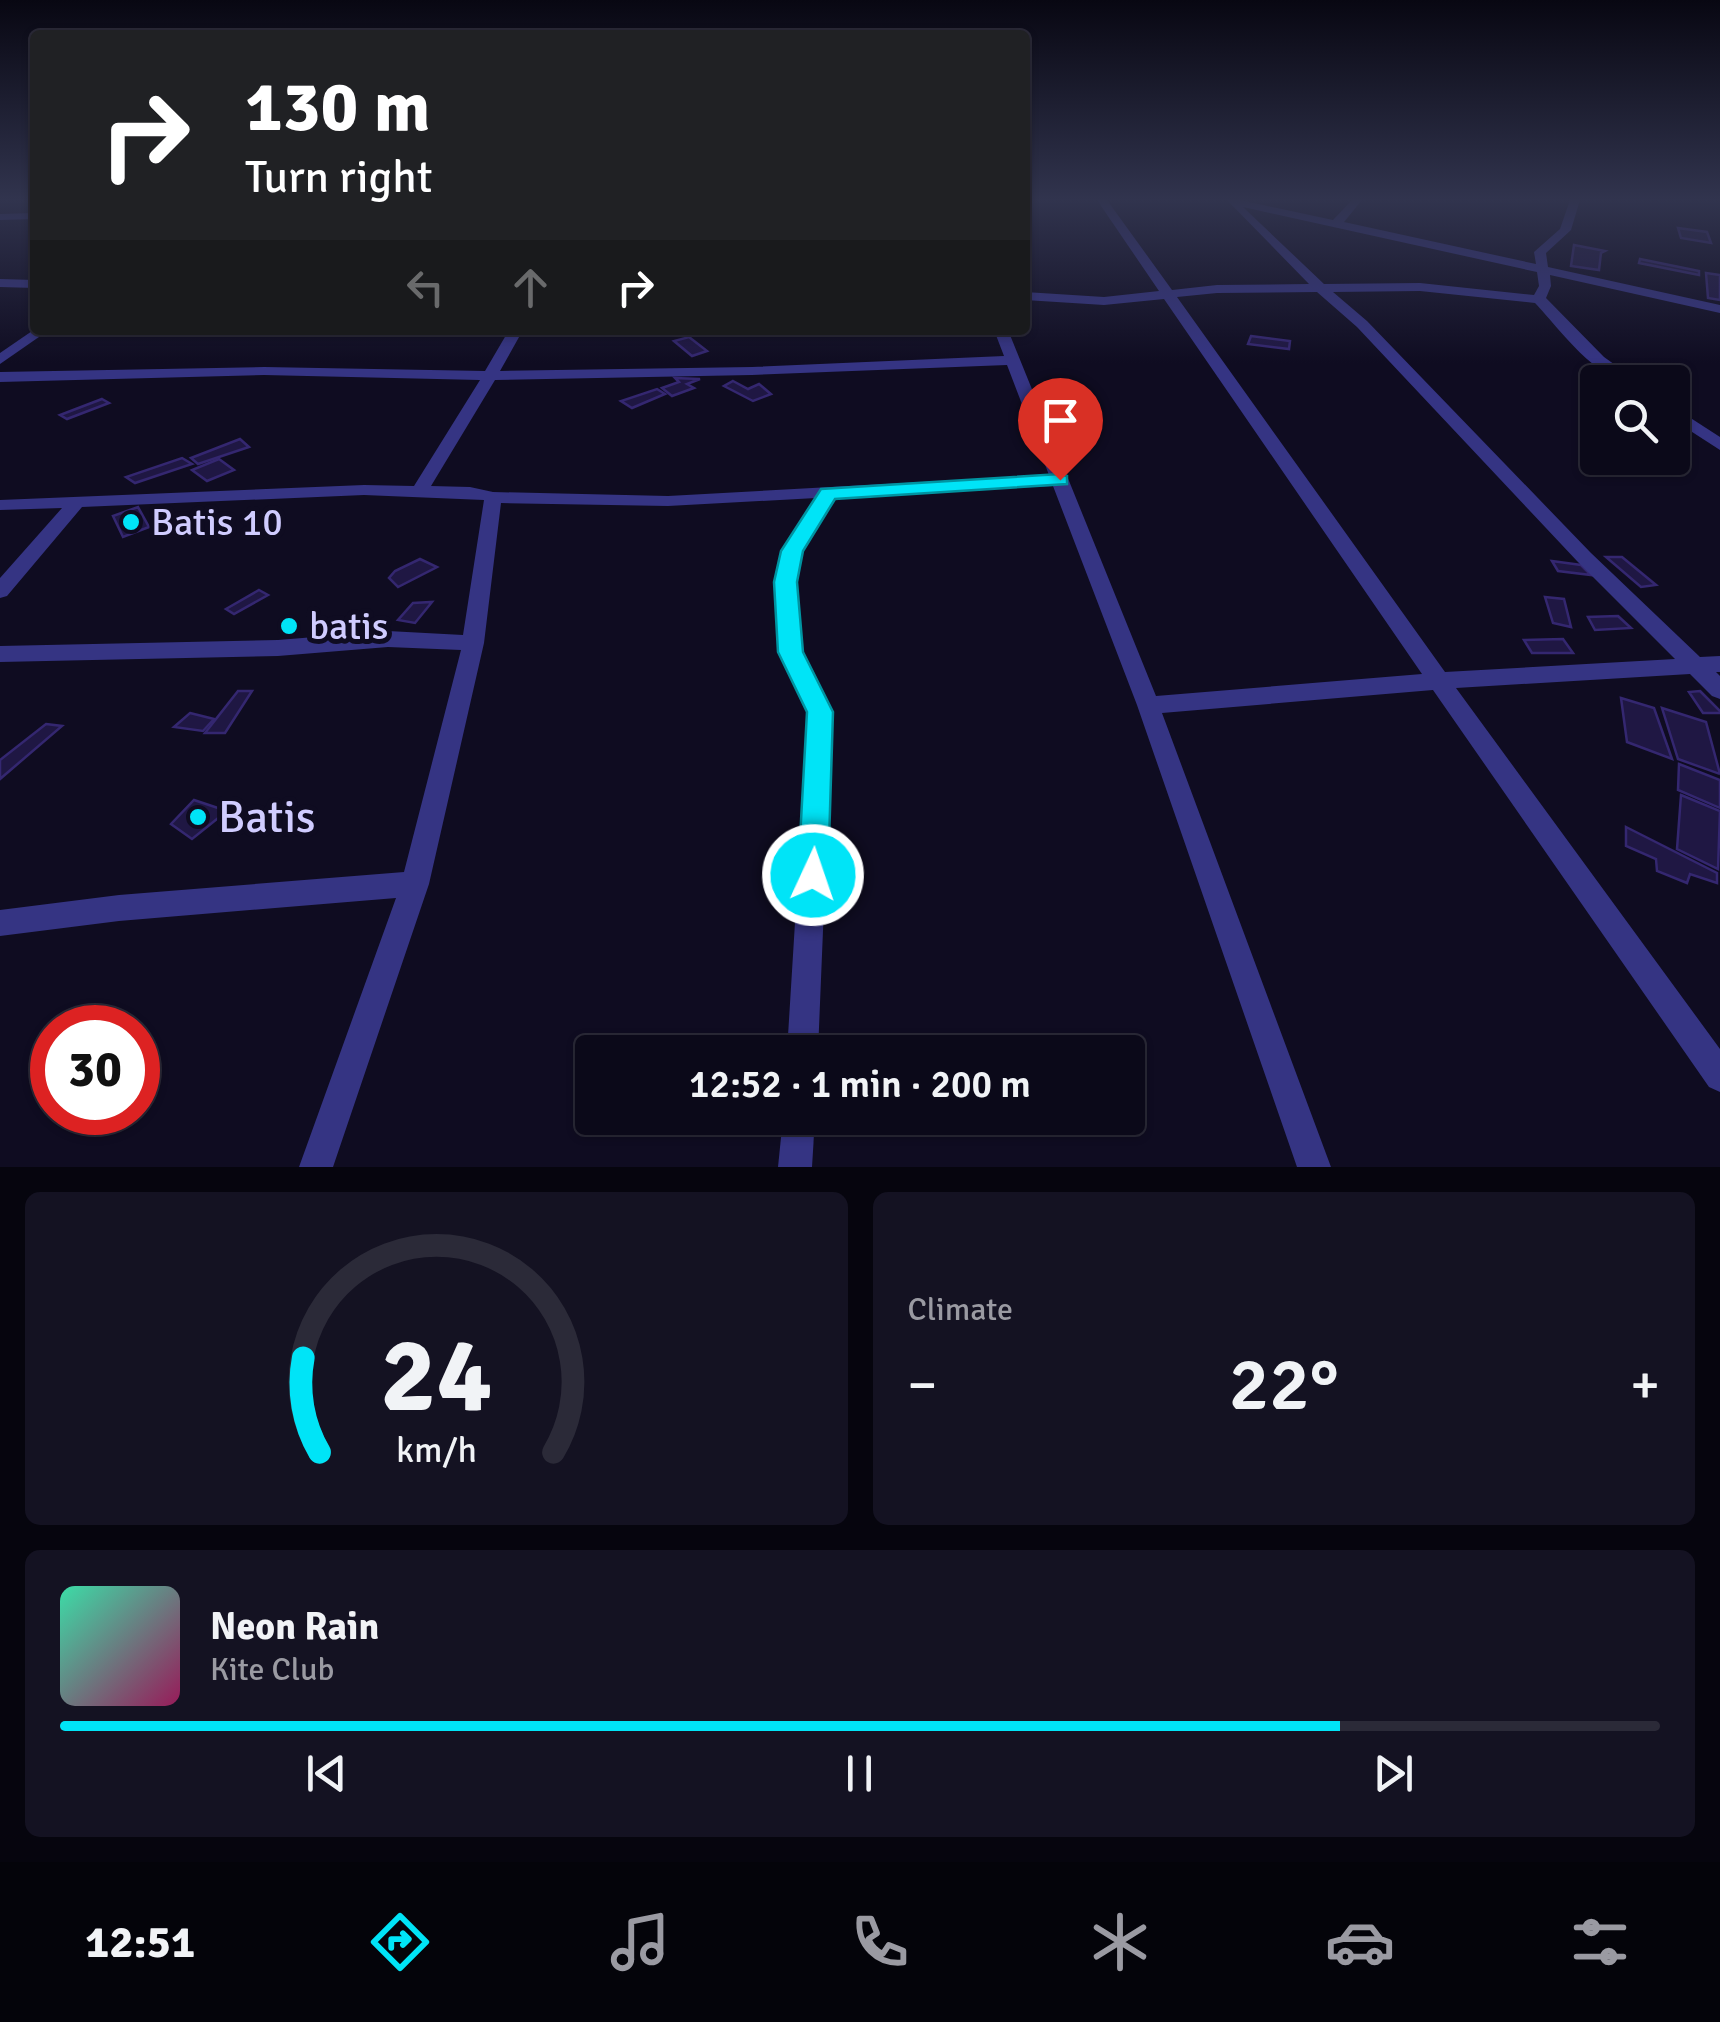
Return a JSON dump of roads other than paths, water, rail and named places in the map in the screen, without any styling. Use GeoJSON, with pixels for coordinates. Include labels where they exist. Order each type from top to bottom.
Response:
{"type":"FeatureCollection","features":[{"type":"Feature","properties":{"kind":"street"},"geometry":{"type":"LineString","coordinates":[[1141,254],[1720,1076]]}},
{"type":"Feature","properties":{"kind":"street"},"geometry":{"type":"LineString","coordinates":[[1284,254],[1362,324],[1584,557],[1654,622],[1691,666],[1720,690]]}},
{"type":"Feature","properties":{"kind":"street"},"geometry":{"type":"LineString","coordinates":[[1472,254],[1720,309]]}},
{"type":"Feature","properties":{"kind":"street"},"geometry":{"type":"LineString","coordinates":[[1539,299],[1545,286],[1540,254]]}},
{"type":"Feature","properties":{"kind":"street"},"geometry":{"type":"LineString","coordinates":[[0,283],[30,284]]}},
{"type":"Feature","properties":{"kind":"street"},"geometry":{"type":"LineString","coordinates":[[1030,296],[1104,301],[1168,292],[1420,287],[1539,299],[1606,365]]}},
{"type":"Feature","properties":{"kind":"street"},"geometry":{"type":"LineString","coordinates":[[0,360],[35,335]]}},
{"type":"Feature","properties":{"kind":"street"},"geometry":{"type":"LineString","coordinates":[[419,490],[456,436],[513,335]]}},
{"type":"Feature","properties":{"kind":"street"},"geometry":{"type":"LineString","coordinates":[[1003,335],[1148,705],[1314,1167]]}},
{"type":"Feature","properties":{"kind":"street"},"geometry":{"type":"LineString","coordinates":[[0,377],[264,371],[446,376],[752,371],[1012,360]]}},
{"type":"Feature","properties":{"kind":"street"},"geometry":{"type":"LineString","coordinates":[[1690,424],[1720,446]]}},
{"type":"Feature","properties":{"kind":"street"},"geometry":{"type":"LineString","coordinates":[[0,505],[278,492],[419,490],[470,492],[493,498],[668,500],[1060,480]]}},
{"type":"Feature","properties":{"kind":"street"},"geometry":{"type":"LineString","coordinates":[[804,1035],[820,712],[790,652],[786,582],[792,551],[828,494]]}},
{"type":"Feature","properties":{"kind":"street"},"geometry":{"type":"LineString","coordinates":[[316,1167],[414,884],[473,643],[493,498]]}},
{"type":"Feature","properties":{"kind":"street"},"geometry":{"type":"LineString","coordinates":[[0,590],[76,503]]}},
{"type":"Feature","properties":{"kind":"street"},"geometry":{"type":"LineString","coordinates":[[0,654],[278,648],[388,639],[473,643]]}},
{"type":"Feature","properties":{"kind":"street"},"geometry":{"type":"LineString","coordinates":[[1148,705],[1439,681],[1720,664]]}},
{"type":"Feature","properties":{"kind":"street"},"geometry":{"type":"LineString","coordinates":[[0,923],[119,908],[414,884]]}},
{"type":"Feature","properties":{"kind":"street"},"geometry":{"type":"LineString","coordinates":[[796,1167],[798,1135]]}},
{"type":"Feature","properties":{"kind":"place","name":"Batis 10"},"geometry":{"type":"Point","coordinates":[131,522]}},
{"type":"Feature","properties":{"kind":"place","name":"batis"},"geometry":{"type":"Point","coordinates":[289,626]}},
{"type":"Feature","properties":{"kind":"place","name":"Batis"},"geometry":{"type":"Point","coordinates":[198,817]}}]}
